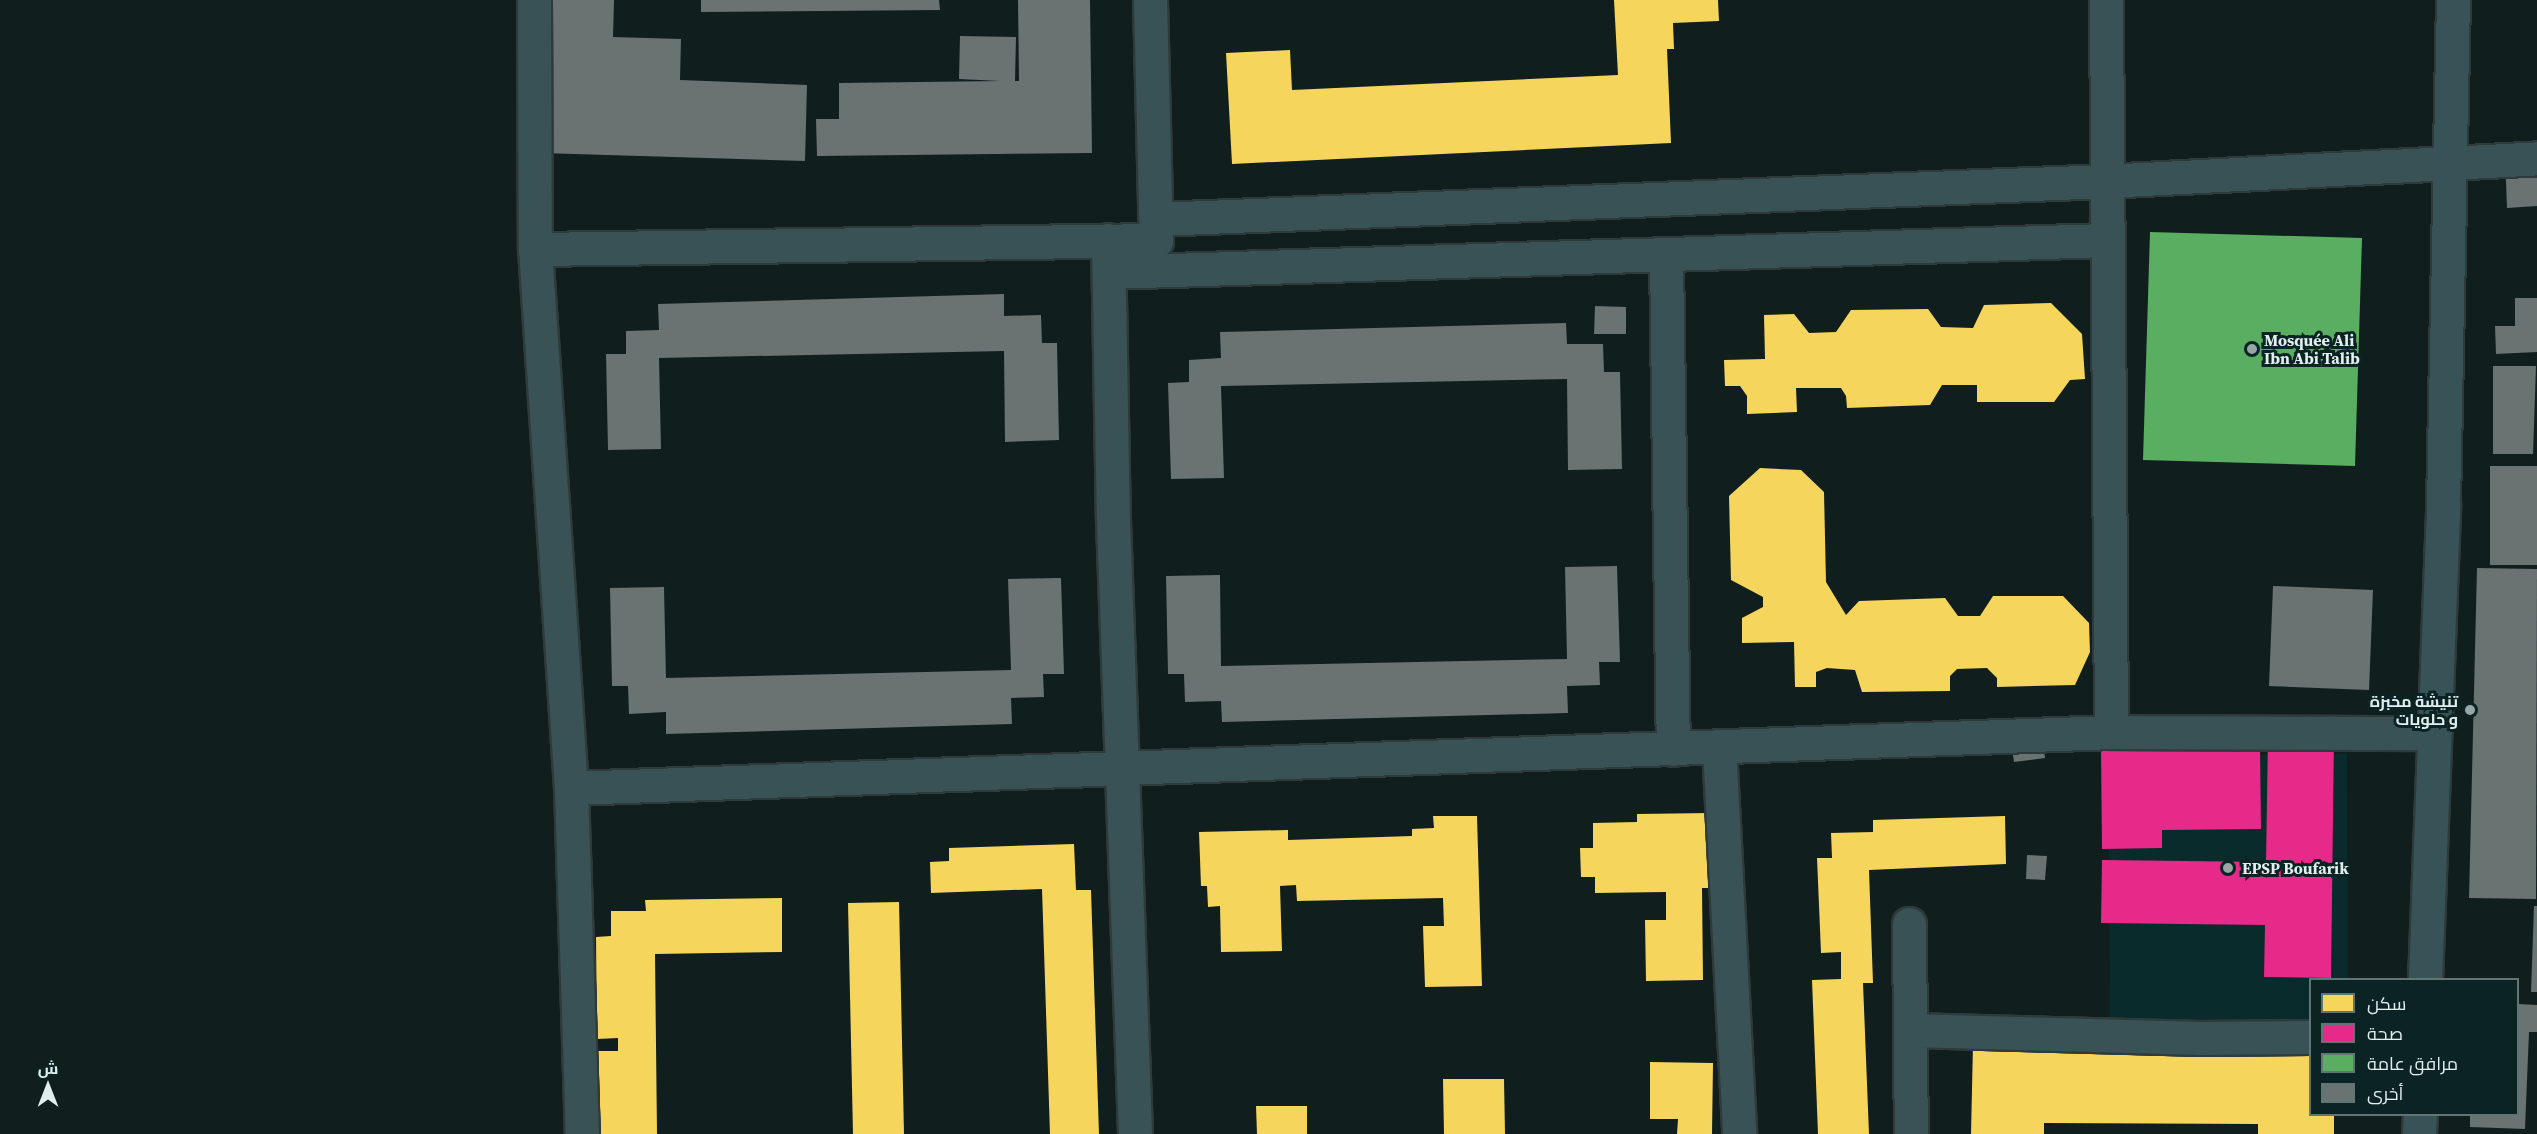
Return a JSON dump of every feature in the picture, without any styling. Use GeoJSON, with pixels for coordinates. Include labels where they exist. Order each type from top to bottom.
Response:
{"type":"FeatureCollection","features":[{"type":"Feature","properties":{"kind":"main road"},"geometry":{"type":"LineString","coordinates":[[2425,978],[2451,165],[2453,0]]}},
{"type":"Feature","properties":{"kind":"main road"},"geometry":{"type":"LineString","coordinates":[[2419,1134],[2420,1116]]}},
{"type":"Feature","properties":{"kind":"street"},"geometry":{"type":"LineString","coordinates":[[534,0],[535,249],[571,788],[582,1134]]}},
{"type":"Feature","properties":{"kind":"street"},"geometry":{"type":"LineString","coordinates":[[1150,0],[1156,243]]}},
{"type":"Feature","properties":{"kind":"street"},"geometry":{"type":"LineString","coordinates":[[2106,0],[2105,182],[2111,732]]}},
{"type":"Feature","properties":{"kind":"street"},"geometry":{"type":"LineString","coordinates":[[1109,272],[1156,243],[2105,182],[2451,165],[2537,158]]}},
{"type":"Feature","properties":{"kind":"street"},"geometry":{"type":"LineString","coordinates":[[535,249],[1108,240],[1666,256],[2106,240]]}},
{"type":"Feature","properties":{"kind":"street"},"geometry":{"type":"LineString","coordinates":[[1108,240],[1135,1134]]}},
{"type":"Feature","properties":{"kind":"street"},"geometry":{"type":"LineString","coordinates":[[1666,256],[1673,749]]}},
{"type":"Feature","properties":{"kind":"street"},"geometry":{"type":"LineString","coordinates":[[571,788],[1123,770],[2111,732],[2434,733]]}},
{"type":"Feature","properties":{"kind":"street"},"geometry":{"type":"LineString","coordinates":[[1719,747],[1739,1134]]}},
{"type":"Feature","properties":{"kind":"street"},"geometry":{"type":"LineString","coordinates":[[1909,924],[1911,1134]]}},
{"type":"Feature","properties":{"kind":"street"},"geometry":{"type":"LineString","coordinates":[[1910,1030],[2200,1038],[2309,1036]]}},
{"type":"Feature","properties":{"kind":"shaded area","name":"EPSP Boufarik"},"geometry":{"type":"Polygon","coordinates":[[[2347,754],[2348,978],[2309,978],[2309,1026],[2110,1028],[2108,756],[2347,754]]]}},
{"type":"Feature","properties":{"kind":"building: سكن"},"geometry":{"type":"Polygon","coordinates":[[[1614,0],[1718,0],[1719,21],[1673,23],[1674,49],[1667,49],[1671,143],[1232,164],[1226,53],[1290,50],[1292,90],[1618,75],[1614,0]]]}},
{"type":"Feature","properties":{"kind":"building: سكن"},"geometry":{"type":"Polygon","coordinates":[[[2051,303],[2082,334],[2085,379],[2070,380],[2054,402],[1977,402],[1977,385],[1942,385],[1930,405],[1847,408],[1846,396],[1841,388],[1796,388],[1797,412],[1747,414],[1747,396],[1740,386],[1725,386],[1724,360],[1765,359],[1764,315],[1794,314],[1809,333],[1836,332],[1851,310],[1928,309],[1941,327],[1973,328],[1984,305],[2051,303]]]}},
{"type":"Feature","properties":{"kind":"building: سكن"},"geometry":{"type":"Polygon","coordinates":[[[1760,468],[1801,470],[1824,492],[1826,582],[1846,615],[1859,601],[1945,598],[1958,616],[1980,616],[1993,596],[2063,596],[2089,623],[2090,652],[2075,685],[1997,687],[1997,678],[1987,668],[1957,669],[1950,676],[1950,691],[1862,692],[1855,670],[1827,668],[1816,672],[1816,687],[1795,687],[1794,642],[1742,643],[1742,618],[1763,607],[1763,597],[1731,580],[1729,496],[1760,468]]]}},
{"type":"Feature","properties":{"kind":"building: سكن"},"geometry":{"type":"Polygon","coordinates":[[[1711,813],[1712,888],[1702,888],[1703,980],[1646,981],[1645,920],[1666,920],[1666,892],[1595,893],[1595,877],[1581,877],[1580,848],[1593,848],[1593,823],[1637,822],[1637,814],[1711,813]]]}},
{"type":"Feature","properties":{"kind":"building: سكن"},"geometry":{"type":"Polygon","coordinates":[[[1433,816],[1477,816],[1482,986],[1425,987],[1423,926],[1444,926],[1443,898],[1297,901],[1296,885],[1280,886],[1282,951],[1221,952],[1220,906],[1208,907],[1207,886],[1201,886],[1199,832],[1288,830],[1288,840],[1412,836],[1412,829],[1434,828],[1433,816]]]}},
{"type":"Feature","properties":{"kind":"building: سكن"},"geometry":{"type":"Polygon","coordinates":[[[2005,816],[2006,864],[1869,870],[1873,983],[1863,983],[1869,1134],[1818,1134],[1812,980],[1841,979],[1841,952],[1821,953],[1817,858],[1832,858],[1831,833],[1873,832],[1873,820],[2005,816]]]}},
{"type":"Feature","properties":{"kind":"building: سكن"},"geometry":{"type":"Polygon","coordinates":[[[1074,844],[1076,890],[1091,890],[1099,1134],[1050,1134],[1042,889],[931,893],[930,862],[949,861],[949,848],[1074,844]]]}},
{"type":"Feature","properties":{"kind":"building: سكن"},"geometry":{"type":"Polygon","coordinates":[[[782,898],[782,952],[655,954],[657,1134],[598,1134],[597,1051],[618,1051],[618,1038],[597,1039],[596,937],[611,936],[611,911],[646,911],[645,900],[782,898]]]}},
{"type":"Feature","properties":{"kind":"building: سكن"},"geometry":{"type":"Polygon","coordinates":[[[899,902],[904,1134],[853,1134],[848,903],[899,902]]]}},
{"type":"Feature","properties":{"kind":"building: سكن"},"geometry":{"type":"Polygon","coordinates":[[[1973,1044],[2309,1050],[2309,1116],[2334,1116],[2334,1134],[2258,1134],[2258,1124],[2044,1123],[2044,1134],[1971,1134],[1973,1044]]]}},
{"type":"Feature","properties":{"kind":"building: سكن"},"geometry":{"type":"Polygon","coordinates":[[[1650,1062],[1713,1063],[1712,1134],[1677,1134],[1678,1119],[1650,1119],[1650,1062]]]}},
{"type":"Feature","properties":{"kind":"building: سكن"},"geometry":{"type":"Polygon","coordinates":[[[1443,1079],[1504,1079],[1505,1134],[1444,1134],[1443,1079]]]}},
{"type":"Feature","properties":{"kind":"building: سكن"},"geometry":{"type":"Polygon","coordinates":[[[1256,1106],[1307,1106],[1307,1134],[1257,1134],[1256,1106]]]}},
{"type":"Feature","properties":{"kind":"building: صحة"},"geometry":{"type":"Polygon","coordinates":[[[2268,735],[2334,736],[2331,978],[2264,977],[2265,925],[2101,923],[2102,860],[2266,862],[2268,735]]]}},
{"type":"Feature","properties":{"kind":"building: صحة"},"geometry":{"type":"Polygon","coordinates":[[[2260,747],[2261,829],[2162,830],[2162,848],[2102,849],[2101,750],[2260,747]]]}},
{"type":"Feature","properties":{"kind":"building: مرافق عامة","name":"Mosquée Ali Ibn Abi Talib"},"geometry":{"type":"Polygon","coordinates":[[[2150,232],[2362,238],[2355,466],[2143,460],[2150,232]]]}},
{"type":"Feature","properties":{"kind":"building: أخرى"},"geometry":{"type":"Polygon","coordinates":[[[547,0],[614,0],[613,37],[681,39],[680,80],[807,85],[805,161],[541,153],[547,0]]]}},
{"type":"Feature","properties":{"kind":"building: أخرى"},"geometry":{"type":"Polygon","coordinates":[[[701,0],[939,0],[940,10],[701,12],[701,0]]]}},
{"type":"Feature","properties":{"kind":"building: أخرى"},"geometry":{"type":"Polygon","coordinates":[[[1018,0],[1090,0],[1092,153],[817,156],[816,119],[839,119],[839,83],[1000,81],[959,79],[960,36],[1016,37],[1015,81],[1019,81],[1018,0]]]}},
{"type":"Feature","properties":{"kind":"building: أخرى"},"geometry":{"type":"Polygon","coordinates":[[[2537,153],[2537,206],[2507,208],[2505,154],[2537,153]]]}},
{"type":"Feature","properties":{"kind":"building: أخرى"},"geometry":{"type":"Polygon","coordinates":[[[1004,294],[1004,316],[1041,315],[1042,343],[1057,343],[1059,440],[1005,442],[1004,351],[659,358],[661,449],[608,450],[606,354],[626,354],[626,331],[659,330],[658,304],[1004,294]]]}},
{"type":"Feature","properties":{"kind":"building: أخرى"},"geometry":{"type":"Polygon","coordinates":[[[2515,298],[2537,298],[2537,352],[2496,354],[2495,326],[2515,326],[2515,298]]]}},
{"type":"Feature","properties":{"kind":"building: أخرى"},"geometry":{"type":"Polygon","coordinates":[[[1595,306],[1626,307],[1626,334],[1594,334],[1595,306]]]}},
{"type":"Feature","properties":{"kind":"building: أخرى"},"geometry":{"type":"Polygon","coordinates":[[[1566,323],[1567,344],[1603,344],[1604,372],[1620,372],[1622,469],[1568,470],[1567,379],[1221,386],[1224,478],[1171,479],[1168,383],[1189,382],[1189,360],[1221,358],[1220,332],[1566,323]]]}},
{"type":"Feature","properties":{"kind":"building: أخرى"},"geometry":{"type":"Polygon","coordinates":[[[2493,366],[2536,366],[2533,454],[2493,454],[2493,366]]]}},
{"type":"Feature","properties":{"kind":"building: أخرى"},"geometry":{"type":"Polygon","coordinates":[[[2490,466],[2537,466],[2537,565],[2490,565],[2490,466]]]}},
{"type":"Feature","properties":{"kind":"building: أخرى"},"geometry":{"type":"Polygon","coordinates":[[[1617,566],[1620,662],[1599,662],[1600,685],[1567,686],[1568,713],[1222,722],[1221,701],[1185,702],[1184,674],[1168,674],[1166,576],[1220,575],[1221,666],[1567,659],[1565,567],[1617,566]]]}},
{"type":"Feature","properties":{"kind":"building: أخرى"},"geometry":{"type":"Polygon","coordinates":[[[2477,568],[2537,569],[2536,899],[2469,898],[2477,568]]]}},
{"type":"Feature","properties":{"kind":"building: أخرى"},"geometry":{"type":"Polygon","coordinates":[[[1061,578],[1064,674],[1043,674],[1044,697],[1011,698],[1012,724],[666,734],[666,712],[629,714],[628,686],[612,686],[610,588],[664,587],[666,678],[1011,670],[1008,579],[1061,578]]]}},
{"type":"Feature","properties":{"kind":"building: أخرى"},"geometry":{"type":"Polygon","coordinates":[[[2273,586],[2373,590],[2369,690],[2269,686],[2273,586]]]}},
{"type":"Feature","properties":{"kind":"building: أخرى"},"geometry":{"type":"Polygon","coordinates":[[[2042,736],[2045,758],[2014,762],[2011,741],[2042,736]]]}},
{"type":"Feature","properties":{"kind":"building: أخرى"},"geometry":{"type":"Polygon","coordinates":[[[2027,855],[2047,856],[2045,880],[2026,879],[2027,855]]]}},
{"type":"Feature","properties":{"kind":"building: أخرى"},"geometry":{"type":"Polygon","coordinates":[[[2534,906],[2537,906],[2537,992],[2531,992],[2534,906]]]}},
{"type":"Feature","properties":{"kind":"building: أخرى"},"geometry":{"type":"Polygon","coordinates":[[[2519,1004],[2537,1005],[2537,1032],[2529,1032],[2525,1129],[2470,1127],[2470,1116],[2519,1116],[2519,1004]]]}},
{"type":"Feature","properties":{"kind":"place","name":"Mosquée Ali Ibn Abi Talib"},"geometry":{"type":"Point","coordinates":[2252,349]}},
{"type":"Feature","properties":{"kind":"place","name":"تنيشة مخبزة و حلويات"},"geometry":{"type":"Point","coordinates":[2470,710]}},
{"type":"Feature","properties":{"kind":"place","name":"EPSP Boufarik"},"geometry":{"type":"Point","coordinates":[2228,868]}}]}
